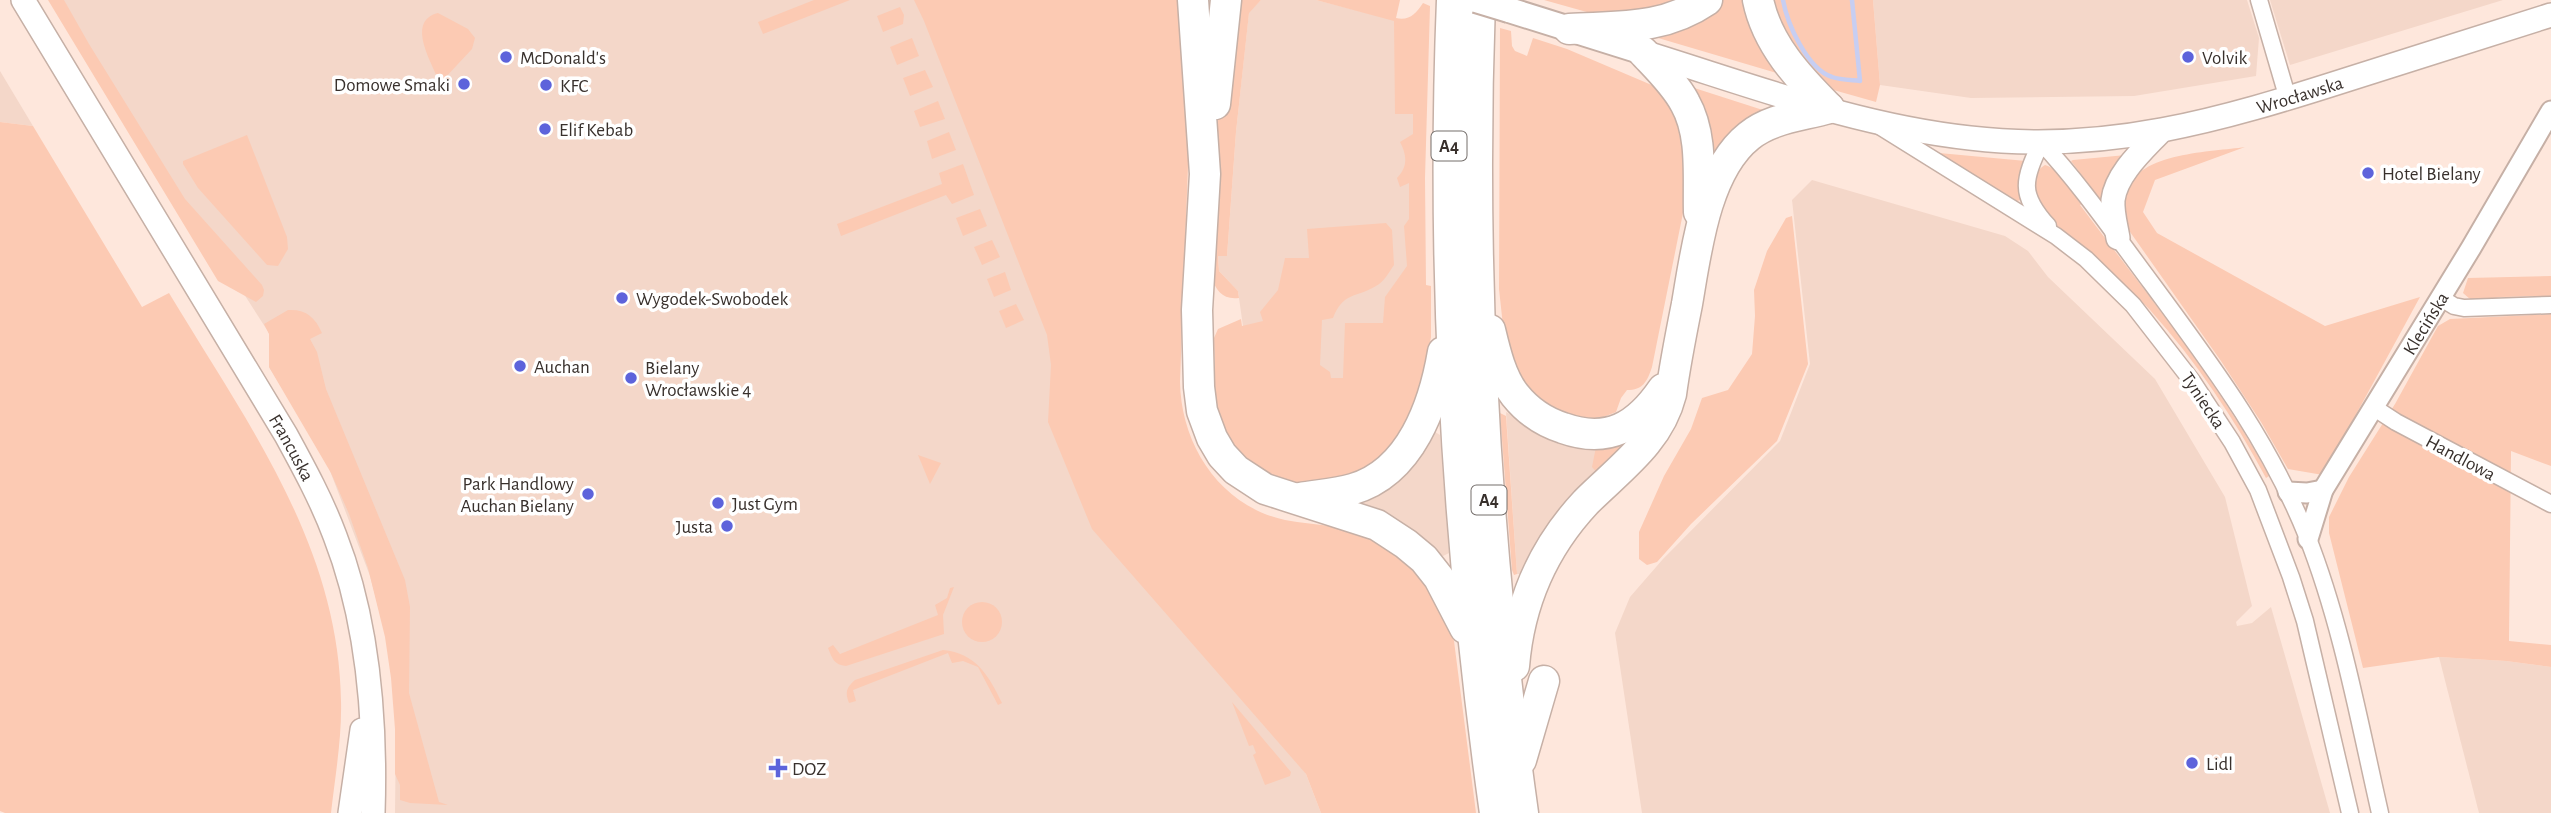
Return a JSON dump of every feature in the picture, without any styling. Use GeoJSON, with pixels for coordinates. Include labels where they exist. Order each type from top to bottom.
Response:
{"type":"FeatureCollection","features":[{"type":"Feature","properties":{"kind":"highway"},"geometry":{"type":"LineString","coordinates":[[1193,0],[1205,174]]}},
{"type":"Feature","properties":{"kind":"highway"},"geometry":{"type":"LineString","coordinates":[[1226,0],[1205,174],[1197,310],[1202,411],[1212,438],[1236,470],[1265,489],[1377,525],[1424,559],[1451,598],[1474,651],[1495,813]]}},
{"type":"Feature","properties":{"kind":"highway","name":"А4"},"geometry":{"type":"LineString","coordinates":[[1452,0],[1450,292],[1463,518],[1474,651]]}},
{"type":"Feature","properties":{"kind":"highway","name":"A4"},"geometry":{"type":"LineString","coordinates":[[1478,0],[1478,266],[1486,464],[1501,640],[1523,813]]}},
{"type":"Feature","properties":{"kind":"highway"},"geometry":{"type":"LineString","coordinates":[[1569,29],[1659,22],[1684,14],[1707,0]]}},
{"type":"Feature","properties":{"kind":"highway"},"geometry":{"type":"LineString","coordinates":[[1512,733],[1515,657],[1523,614],[1534,579],[1566,525],[1588,500],[1630,461],[1654,431],[1669,399],[1699,236],[1722,171],[1741,143],[1759,129],[1771,123],[1829,108],[1775,46],[1762,18],[1758,0]]}},
{"type":"Feature","properties":{"kind":"highway"},"geometry":{"type":"LineString","coordinates":[[1643,51],[1683,100],[1693,119],[1698,147],[1699,236]]}},
{"type":"Feature","properties":{"kind":"highway"},"geometry":{"type":"LineString","coordinates":[[1478,266],[1490,330],[1508,383],[1527,408],[1554,426],[1584,435],[1621,429],[1635,420],[1662,392],[1676,364]]}},
{"type":"Feature","properties":{"kind":"highway"},"geometry":{"type":"LineString","coordinates":[[1296,498],[1354,489],[1379,476],[1401,457],[1420,428],[1431,402],[1443,349],[1450,292]]}},
{"type":"Feature","properties":{"kind":"highway"},"geometry":{"type":"LineString","coordinates":[[1518,774],[1544,681]]}},
{"type":"Feature","properties":{"kind":"main road","name":"Francuska"},"geometry":{"type":"LineString","coordinates":[[23,0],[286,435],[322,504],[347,572],[358,615],[369,693]]}},
{"type":"Feature","properties":{"kind":"main road"},"geometry":{"type":"LineString","coordinates":[[1478,0],[1643,51]]}},
{"type":"Feature","properties":{"kind":"main road","name":"Wrocławska"},"geometry":{"type":"LineString","coordinates":[[1643,51],[1870,120],[1970,138],[2041,142],[2108,139],[2160,132],[2212,120],[2288,99],[2551,15]]}},
{"type":"Feature","properties":{"kind":"main road"},"geometry":{"type":"LineString","coordinates":[[2118,238],[2113,199],[2118,185],[2133,161],[2160,132]]}},
{"type":"Feature","properties":{"kind":"main road"},"geometry":{"type":"LineString","coordinates":[[350,813],[369,693]]}},
{"type":"Feature","properties":{"kind":"main road"},"geometry":{"type":"LineString","coordinates":[[369,693],[374,729],[373,813]]}},
{"type":"Feature","properties":{"kind":"street"},"geometry":{"type":"LineString","coordinates":[[2259,0],[2288,99]]}},
{"type":"Feature","properties":{"kind":"street","name":"Klecińska"},"geometry":{"type":"LineString","coordinates":[[2308,538],[2323,490],[2441,298],[2551,111]]}},
{"type":"Feature","properties":{"kind":"street","name":"Tyniecka"},"geometry":{"type":"LineString","coordinates":[[1870,120],[2056,236],[2109,280],[2153,328],[2192,381],[2232,442],[2258,490],[2291,577],[2305,621],[2350,813]]}},
{"type":"Feature","properties":{"kind":"street"},"geometry":{"type":"LineString","coordinates":[[2041,142],[2028,175],[2028,200],[2033,210],[2056,236]]}},
{"type":"Feature","properties":{"kind":"street","name":"Tyniecka"},"geometry":{"type":"LineString","coordinates":[[2041,142],[2067,169],[2235,398],[2263,443],[2288,492],[2308,538],[2334,621],[2381,813]]}},
{"type":"Feature","properties":{"kind":"street"},"geometry":{"type":"LineString","coordinates":[[2441,298],[2454,306],[2464,308],[2551,305]]}},
{"type":"Feature","properties":{"kind":"street","name":"Handlowa"},"geometry":{"type":"LineString","coordinates":[[2373,407],[2396,422],[2551,503]]}},
{"type":"Feature","properties":{"kind":"street"},"geometry":{"type":"LineString","coordinates":[[2288,492],[2323,490]]}},
{"type":"Feature","properties":{"kind":"shaded area"},"geometry":{"type":"Polygon","coordinates":[[[48,0],[64,0],[185,199],[262,285],[263,296],[256,302],[218,281],[48,0]]]}},
{"type":"Feature","properties":{"kind":"shaded area"},"geometry":{"type":"Polygon","coordinates":[[[55,0],[924,0],[1306,774],[1321,813],[395,813],[396,729],[392,672],[386,637],[370,576],[324,455],[269,367],[269,333],[55,0]]]}},
{"type":"Feature","properties":{"kind":"shaded area"},"geometry":{"type":"Polygon","coordinates":[[[814,0],[850,0],[763,34],[758,22],[814,0]]]}},
{"type":"Feature","properties":{"kind":"shaded area"},"geometry":{"type":"Polygon","coordinates":[[[914,0],[1184,0],[1190,112],[1180,382],[1188,428],[1209,469],[1223,487],[1241,501],[1262,513],[1285,520],[1369,535],[1396,550],[1422,573],[1441,606],[1454,641],[1476,813],[1321,813],[1306,774],[1092,529],[1048,422],[1051,365],[1047,335],[914,0]]]}},
{"type":"Feature","properties":{"kind":"shaded area"},"geometry":{"type":"Polygon","coordinates":[[[1232,0],[1261,0],[1249,13],[1236,132],[1227,256],[1218,256],[1219,271],[1238,291],[1239,298],[1229,298],[1221,293],[1211,276],[1216,136],[1232,0]]]}},
{"type":"Feature","properties":{"kind":"shaded area"},"geometry":{"type":"Polygon","coordinates":[[[1261,0],[1316,0],[1425,28],[1408,383],[1262,461],[1238,291],[1219,271],[1218,255],[1227,256],[1236,132],[1249,12],[1261,0]]]}},
{"type":"Feature","properties":{"kind":"shaded area"},"geometry":{"type":"Polygon","coordinates":[[[1316,0],[1400,0],[1396,18],[1401,19],[1412,16],[1423,3],[1430,6],[1425,178],[1426,285],[1431,286],[1431,337],[1419,405],[1371,475],[1291,486],[1245,458],[1235,448],[1222,426],[1210,382],[1215,379],[1214,338],[1218,329],[1241,319],[1242,326],[1263,321],[1260,312],[1278,290],[1285,258],[1309,258],[1307,229],[1386,223],[1392,230],[1394,265],[1379,284],[1346,300],[1333,318],[1322,320],[1320,365],[1330,372],[1331,378],[1343,378],[1345,323],[1383,323],[1385,297],[1407,266],[1404,226],[1409,219],[1409,183],[1400,187],[1397,178],[1405,161],[1400,142],[1413,134],[1413,114],[1395,114],[1394,21],[1316,0]]]}},
{"type":"Feature","properties":{"kind":"shaded area"},"geometry":{"type":"Polygon","coordinates":[[[1544,0],[1692,0],[1601,16],[1544,0]]]}},
{"type":"Feature","properties":{"kind":"shaded area"},"geometry":{"type":"Polygon","coordinates":[[[1718,0],[1748,0],[1780,74],[1648,35],[1718,0]]]}},
{"type":"Feature","properties":{"kind":"shaded area"},"geometry":{"type":"Polygon","coordinates":[[[1767,0],[1873,0],[1880,85],[1876,102],[1830,89],[1800,66],[1767,0]]]}},
{"type":"Feature","properties":{"kind":"shaded area"},"geometry":{"type":"Polygon","coordinates":[[[1873,0],[2247,0],[2259,38],[2256,76],[2134,96],[1971,98],[1880,85],[1873,0]]]}},
{"type":"Feature","properties":{"kind":"shaded area"},"geometry":{"type":"Polygon","coordinates":[[[2270,0],[2503,0],[2290,65],[2270,0]]]}},
{"type":"Feature","properties":{"kind":"shaded area"},"geometry":{"type":"Polygon","coordinates":[[[900,7],[904,15],[903,24],[883,32],[877,16],[900,7]]]}},
{"type":"Feature","properties":{"kind":"shaded area"},"geometry":{"type":"Polygon","coordinates":[[[438,13],[468,29],[475,38],[472,49],[439,81],[422,33],[429,17],[438,13]]]}},
{"type":"Feature","properties":{"kind":"shaded area"},"geometry":{"type":"Polygon","coordinates":[[[1500,28],[1511,31],[1515,51],[1527,56],[1533,38],[1567,49],[1654,86],[1666,96],[1686,135],[1686,198],[1652,367],[1644,384],[1637,389],[1627,390],[1616,412],[1601,418],[1582,421],[1542,405],[1519,376],[1504,335],[1499,289],[1500,28]]]}},
{"type":"Feature","properties":{"kind":"shaded area"},"geometry":{"type":"Polygon","coordinates":[[[912,38],[919,56],[897,65],[890,47],[912,38]]]}},
{"type":"Feature","properties":{"kind":"shaded area"},"geometry":{"type":"Polygon","coordinates":[[[925,70],[933,87],[910,96],[903,78],[925,70]]]}},
{"type":"Feature","properties":{"kind":"shaded area"},"geometry":{"type":"Polygon","coordinates":[[[0,71],[33,126],[0,122],[0,71]]]}},
{"type":"Feature","properties":{"kind":"shaded area"},"geometry":{"type":"Polygon","coordinates":[[[1685,85],[1769,112],[1714,167],[1685,85]]]}},
{"type":"Feature","properties":{"kind":"shaded area"},"geometry":{"type":"Polygon","coordinates":[[[938,101],[945,119],[920,127],[914,111],[938,101]]]}},
{"type":"Feature","properties":{"kind":"shaded area"},"geometry":{"type":"Polygon","coordinates":[[[0,122],[33,126],[142,307],[169,293],[257,437],[283,486],[306,537],[324,589],[336,644],[341,715],[331,813],[0,811],[0,122]]]}},
{"type":"Feature","properties":{"kind":"shaded area"},"geometry":{"type":"Polygon","coordinates":[[[949,132],[956,150],[932,159],[927,141],[949,132]]]}},
{"type":"Feature","properties":{"kind":"shaded area"},"geometry":{"type":"Polygon","coordinates":[[[247,135],[287,237],[288,249],[278,266],[267,265],[198,188],[183,164],[183,161],[247,135]]]}},
{"type":"Feature","properties":{"kind":"shaded area"},"geometry":{"type":"Polygon","coordinates":[[[2245,147],[2155,180],[2143,212],[2157,233],[2325,326],[2420,297],[2323,475],[2288,469],[2221,361],[2128,229],[2124,205],[2126,191],[2133,178],[2145,168],[2178,156],[2245,147]]]}},
{"type":"Feature","properties":{"kind":"shaded area"},"geometry":{"type":"Polygon","coordinates":[[[1939,153],[2026,161],[2021,200],[2017,201],[1939,153]]]}},
{"type":"Feature","properties":{"kind":"shaded area"},"geometry":{"type":"Polygon","coordinates":[[[2126,155],[2102,202],[2071,161],[2073,160],[2126,155]]]}},
{"type":"Feature","properties":{"kind":"shaded area"},"geometry":{"type":"Polygon","coordinates":[[[963,164],[974,195],[952,204],[946,195],[841,236],[837,224],[942,184],[939,173],[963,164]]]}},
{"type":"Feature","properties":{"kind":"shaded area"},"geometry":{"type":"Polygon","coordinates":[[[2045,165],[2066,181],[2082,204],[2080,205],[2180,337],[2227,405],[2269,476],[2266,478],[2213,391],[2167,329],[2110,270],[2041,209],[2035,198],[2034,187],[2038,172],[2045,165]]]}},
{"type":"Feature","properties":{"kind":"shaded area"},"geometry":{"type":"Polygon","coordinates":[[[1812,180],[2005,236],[2028,251],[2048,277],[2155,379],[2225,497],[2252,606],[2236,622],[2237,626],[2252,623],[2271,607],[2330,813],[1642,813],[1615,633],[1630,597],[1663,559],[1780,441],[1810,364],[1792,200],[1812,180]]]}},
{"type":"Feature","properties":{"kind":"shaded area"},"geometry":{"type":"Polygon","coordinates":[[[980,209],[987,226],[963,236],[956,218],[980,209]]]}},
{"type":"Feature","properties":{"kind":"shaded area"},"geometry":{"type":"Polygon","coordinates":[[[1792,216],[1808,364],[1777,441],[1691,524],[1657,562],[1647,565],[1639,559],[1639,532],[1664,476],[1691,429],[1702,398],[1728,390],[1752,354],[1754,290],[1767,251],[1786,218],[1792,216]]]}},
{"type":"Feature","properties":{"kind":"shaded area"},"geometry":{"type":"Polygon","coordinates":[[[992,240],[1000,257],[982,265],[974,247],[992,240]]]}},
{"type":"Feature","properties":{"kind":"shaded area"},"geometry":{"type":"Polygon","coordinates":[[[1005,272],[1011,290],[994,297],[987,279],[1005,272]]]}},
{"type":"Feature","properties":{"kind":"shaded area"},"geometry":{"type":"Polygon","coordinates":[[[2551,276],[2551,300],[2541,300],[2540,296],[2501,297],[2478,302],[2463,293],[2468,278],[2551,276]]]}},
{"type":"Feature","properties":{"kind":"shaded area"},"geometry":{"type":"Polygon","coordinates":[[[1016,304],[1024,320],[1006,328],[999,311],[1016,304]]]}},
{"type":"Feature","properties":{"kind":"shaded area"},"geometry":{"type":"Polygon","coordinates":[[[288,310],[309,315],[322,333],[310,339],[317,352],[326,389],[405,580],[410,607],[409,693],[439,802],[448,805],[400,800],[400,785],[395,774],[391,678],[385,637],[368,568],[331,473],[269,367],[269,334],[264,324],[288,310]]]}},
{"type":"Feature","properties":{"kind":"shaded area"},"geometry":{"type":"Polygon","coordinates":[[[2551,314],[2551,466],[2511,451],[2509,641],[2551,645],[2551,667],[2439,657],[2363,668],[2329,533],[2329,517],[2349,477],[2395,404],[2438,326],[2450,319],[2551,314]]]}},
{"type":"Feature","properties":{"kind":"shaded area"},"geometry":{"type":"Polygon","coordinates":[[[1506,412],[1524,422],[1596,447],[1601,477],[1531,573],[1517,574],[1506,412]]]}},
{"type":"Feature","properties":{"kind":"shaded area"},"geometry":{"type":"Polygon","coordinates":[[[1500,413],[1506,416],[1517,574],[1514,575],[1512,570],[1500,413]]]}},
{"type":"Feature","properties":{"kind":"shaded area"},"geometry":{"type":"Polygon","coordinates":[[[1435,432],[1440,435],[1449,553],[1443,556],[1352,500],[1435,432]]]}},
{"type":"Feature","properties":{"kind":"shaded area"},"geometry":{"type":"Polygon","coordinates":[[[1637,432],[1601,477],[1592,467],[1596,447],[1637,432]]]}},
{"type":"Feature","properties":{"kind":"shaded area"},"geometry":{"type":"Polygon","coordinates":[[[918,455],[941,463],[930,484],[918,455]]]}},
{"type":"Feature","properties":{"kind":"shaded area"},"geometry":{"type":"Polygon","coordinates":[[[954,587],[943,615],[944,634],[846,666],[836,663],[832,658],[828,648],[833,645],[840,654],[938,615],[935,605],[947,598],[950,588],[954,587]]]}},
{"type":"Feature","properties":{"kind":"shaded area"},"geometry":{"type":"Polygon","coordinates":[[[982,602],[990,603],[996,608],[1001,614],[1001,630],[996,636],[990,641],[982,642],[974,641],[968,636],[963,630],[962,622],[963,614],[968,608],[974,603],[982,602]]]}},
{"type":"Feature","properties":{"kind":"shaded area"},"geometry":{"type":"Polygon","coordinates":[[[943,650],[973,661],[986,675],[1002,703],[998,705],[978,667],[963,661],[952,663],[948,653],[853,690],[856,701],[849,703],[847,690],[855,680],[943,650]]]}},
{"type":"Feature","properties":{"kind":"shaded area"},"geometry":{"type":"Polygon","coordinates":[[[2439,657],[2551,667],[2551,813],[2479,813],[2439,657]]]}},
{"type":"Feature","properties":{"kind":"shaded area"},"geometry":{"type":"Polygon","coordinates":[[[1232,702],[1291,772],[1290,776],[1265,785],[1253,755],[1256,753],[1253,745],[1249,746],[1232,702]]]}},
{"type":"Feature","properties":{"kind":"waterway"},"geometry":{"type":"LineString","coordinates":[[1783,0],[1794,32],[1814,65],[1832,77],[1860,81],[1852,0]]}},
{"type":"Feature","properties":{"kind":"place","name":"McDonald's"},"geometry":{"type":"Point","coordinates":[506,57]}},
{"type":"Feature","properties":{"kind":"place","name":"Volvik"},"geometry":{"type":"Point","coordinates":[2188,57]}},
{"type":"Feature","properties":{"kind":"place","name":"Domowe Smaki"},"geometry":{"type":"Point","coordinates":[464,84]}},
{"type":"Feature","properties":{"kind":"place","name":"KFC"},"geometry":{"type":"Point","coordinates":[546,85]}},
{"type":"Feature","properties":{"kind":"place","name":"Elif Kebab"},"geometry":{"type":"Point","coordinates":[545,129]}},
{"type":"Feature","properties":{"kind":"place","name":"Hotel Bielany"},"geometry":{"type":"Point","coordinates":[2368,173]}},
{"type":"Feature","properties":{"kind":"place","name":"Wygodek-Swobodek"},"geometry":{"type":"Point","coordinates":[622,298]}},
{"type":"Feature","properties":{"kind":"place","name":"Auchan"},"geometry":{"type":"Point","coordinates":[520,366]}},
{"type":"Feature","properties":{"kind":"place","name":"Bielany Wrocławskie 4"},"geometry":{"type":"Point","coordinates":[631,378]}},
{"type":"Feature","properties":{"kind":"place","name":"Park Handlowy Auchan Bielany"},"geometry":{"type":"Point","coordinates":[588,494]}},
{"type":"Feature","properties":{"kind":"place","name":"Just Gym"},"geometry":{"type":"Point","coordinates":[718,503]}},
{"type":"Feature","properties":{"kind":"place","name":"Justa"},"geometry":{"type":"Point","coordinates":[727,526]}},
{"type":"Feature","properties":{"kind":"place","name":"Lidl"},"geometry":{"type":"Point","coordinates":[2192,763]}},
{"type":"Feature","properties":{"kind":"place","name":"DOZ"},"geometry":{"type":"Point","coordinates":[778,768]}}]}
